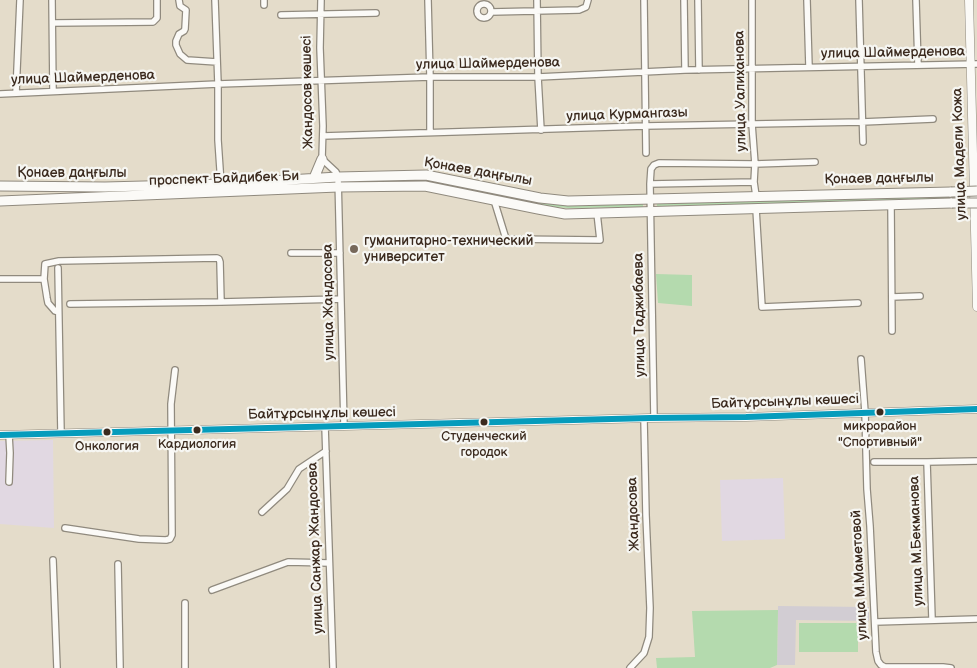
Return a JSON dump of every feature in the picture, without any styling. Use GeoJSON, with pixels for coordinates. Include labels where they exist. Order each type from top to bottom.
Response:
{"type":"FeatureCollection","features":[{"type":"Feature","properties":{"kind":"main road","name":"улица Мадели Кожа"},"geometry":{"type":"LineString","coordinates":[[969,0],[973,64],[977,307]]}},
{"type":"Feature","properties":{"kind":"main road"},"geometry":{"type":"LineString","coordinates":[[314,178],[322,159]]}},
{"type":"Feature","properties":{"kind":"main road","name":"Қонаев даңғылы"},"geometry":{"type":"LineString","coordinates":[[0,186],[105,188],[338,177],[426,175],[540,198],[568,201],[977,191]]}},
{"type":"Feature","properties":{"kind":"main road","name":"Қонаев даңғылы"},"geometry":{"type":"LineString","coordinates":[[334,188],[425,186],[565,214],[977,203]]}},
{"type":"Feature","properties":{"kind":"main road","name":"проспект Байдибек Би"},"geometry":{"type":"LineString","coordinates":[[0,201],[334,188]]}},
{"type":"Feature","properties":{"kind":"main road","name":"Байтұрсынұлы көшесі"},"geometry":{"type":"LineString","coordinates":[[0,435],[746,417],[977,409]]}},
{"type":"Feature","properties":{"kind":"street"},"geometry":{"type":"LineString","coordinates":[[16,93],[20,0]]}},
{"type":"Feature","properties":{"kind":"street"},"geometry":{"type":"LineString","coordinates":[[52,0],[53,91]]}},
{"type":"Feature","properties":{"kind":"street"},"geometry":{"type":"LineString","coordinates":[[53,22],[153,22],[157,18],[157,0]]}},
{"type":"Feature","properties":{"kind":"street"},"geometry":{"type":"LineString","coordinates":[[179,0],[180,6],[186,10],[185,29],[178,34],[176,41],[180,54],[187,60],[217,62]]}},
{"type":"Feature","properties":{"kind":"street"},"geometry":{"type":"LineString","coordinates":[[215,0],[218,140],[221,184]]}},
{"type":"Feature","properties":{"kind":"street","name":"Жандосов көшесі"},"geometry":{"type":"LineString","coordinates":[[321,0],[322,159],[336,172],[338,177]]}},
{"type":"Feature","properties":{"kind":"street"},"geometry":{"type":"LineString","coordinates":[[428,0],[430,132]]}},
{"type":"Feature","properties":{"kind":"street"},"geometry":{"type":"LineString","coordinates":[[537,0],[538,77],[542,130]]}},
{"type":"Feature","properties":{"kind":"street"},"geometry":{"type":"LineString","coordinates":[[491,12],[579,10],[586,7],[588,0]]}},
{"type":"Feature","properties":{"kind":"street"},"geometry":{"type":"LineString","coordinates":[[644,0],[646,153]]}},
{"type":"Feature","properties":{"kind":"street"},"geometry":{"type":"LineString","coordinates":[[684,0],[685,70]]}},
{"type":"Feature","properties":{"kind":"street"},"geometry":{"type":"LineString","coordinates":[[698,0],[699,70]]}},
{"type":"Feature","properties":{"kind":"street","name":"улица Уалиханова"},"geometry":{"type":"LineString","coordinates":[[752,0],[752,124],[756,196]]}},
{"type":"Feature","properties":{"kind":"street"},"geometry":{"type":"LineString","coordinates":[[807,0],[809,67]]}},
{"type":"Feature","properties":{"kind":"street"},"geometry":{"type":"LineString","coordinates":[[859,0],[863,142]]}},
{"type":"Feature","properties":{"kind":"street"},"geometry":{"type":"LineString","coordinates":[[916,0],[918,65]]}},
{"type":"Feature","properties":{"kind":"street"},"geometry":{"type":"LineString","coordinates":[[281,14],[376,14]]}},
{"type":"Feature","properties":{"kind":"street","name":"улица Шаймерденова"},"geometry":{"type":"LineString","coordinates":[[0,94],[430,77],[538,77],[644,71],[973,64]]}},
{"type":"Feature","properties":{"kind":"street","name":"улица Курмангазы"},"geometry":{"type":"LineString","coordinates":[[322,136],[933,119]]}},
{"type":"Feature","properties":{"kind":"street","name":"улица Таджибаева"},"geometry":{"type":"LineString","coordinates":[[654,418],[649,198],[651,169],[659,163],[755,164],[815,162]]}},
{"type":"Feature","properties":{"kind":"street","name":"улица Жандосова"},"geometry":{"type":"LineString","coordinates":[[338,177],[334,188],[340,253],[344,426]]}},
{"type":"Feature","properties":{"kind":"street"},"geometry":{"type":"LineString","coordinates":[[650,184],[754,182]]}},
{"type":"Feature","properties":{"kind":"street"},"geometry":{"type":"LineString","coordinates":[[494,200],[506,239],[600,240],[598,213]]}},
{"type":"Feature","properties":{"kind":"street"},"geometry":{"type":"LineString","coordinates":[[891,205],[892,331]]}},
{"type":"Feature","properties":{"kind":"street"},"geometry":{"type":"LineString","coordinates":[[756,209],[762,307],[858,302]]}},
{"type":"Feature","properties":{"kind":"street"},"geometry":{"type":"LineString","coordinates":[[292,253],[340,253]]}},
{"type":"Feature","properties":{"kind":"street"},"geometry":{"type":"LineString","coordinates":[[57,311],[51,307],[46,298],[44,279],[45,264],[59,261],[216,258],[220,262],[222,302]]}},
{"type":"Feature","properties":{"kind":"street"},"geometry":{"type":"LineString","coordinates":[[58,268],[57,311],[60,433]]}},
{"type":"Feature","properties":{"kind":"street"},"geometry":{"type":"LineString","coordinates":[[0,279],[44,279]]}},
{"type":"Feature","properties":{"kind":"street"},"geometry":{"type":"LineString","coordinates":[[892,297],[920,296]]}},
{"type":"Feature","properties":{"kind":"street"},"geometry":{"type":"LineString","coordinates":[[70,304],[341,299]]}},
{"type":"Feature","properties":{"kind":"street","name":"улица М.Маметовой"},"geometry":{"type":"LineString","coordinates":[[861,359],[878,661],[885,667],[951,668]]}},
{"type":"Feature","properties":{"kind":"street"},"geometry":{"type":"LineString","coordinates":[[65,528],[139,539],[170,539],[172,535],[171,404],[174,370]]}},
{"type":"Feature","properties":{"kind":"street","name":"Жандосова"},"geometry":{"type":"LineString","coordinates":[[630,668],[644,653],[650,637],[644,419]]}},
{"type":"Feature","properties":{"kind":"street","name":"улица Санжар Жандосова"},"geometry":{"type":"LineString","coordinates":[[325,426],[333,668]]}},
{"type":"Feature","properties":{"kind":"street"},"geometry":{"type":"LineString","coordinates":[[9,435],[10,482]]}},
{"type":"Feature","properties":{"kind":"street"},"geometry":{"type":"LineString","coordinates":[[262,512],[287,490],[299,469],[326,451]]}},
{"type":"Feature","properties":{"kind":"street"},"geometry":{"type":"LineString","coordinates":[[874,462],[977,461]]}},
{"type":"Feature","properties":{"kind":"street","name":"улица М.Бекманова"},"geometry":{"type":"LineString","coordinates":[[928,462],[932,619]]}},
{"type":"Feature","properties":{"kind":"street"},"geometry":{"type":"LineString","coordinates":[[53,560],[56,668]]}},
{"type":"Feature","properties":{"kind":"street"},"geometry":{"type":"LineString","coordinates":[[212,590],[288,562],[329,562]]}},
{"type":"Feature","properties":{"kind":"street"},"geometry":{"type":"LineString","coordinates":[[118,564],[120,668]]}},
{"type":"Feature","properties":{"kind":"street"},"geometry":{"type":"LineString","coordinates":[[185,603],[185,668]]}},
{"type":"Feature","properties":{"kind":"street"},"geometry":{"type":"LineString","coordinates":[[876,622],[977,619]]}},
{"type":"Feature","properties":{"kind":"shaded area"},"geometry":{"type":"Polygon","coordinates":[[[53,440],[54,528],[0,524],[0,441],[53,440]]]}},
{"type":"Feature","properties":{"kind":"shaded area"},"geometry":{"type":"Polygon","coordinates":[[[783,478],[785,539],[722,541],[720,480],[783,478]]]}},
{"type":"Feature","properties":{"kind":"shaded area"},"geometry":{"type":"Polygon","coordinates":[[[778,606],[869,607],[869,621],[796,620],[795,665],[777,665],[778,606]]]}},
{"type":"Feature","properties":{"kind":"green space"},"geometry":{"type":"Polygon","coordinates":[[[422,179],[446,181],[547,203],[643,202],[643,207],[568,208],[547,206],[431,181],[348,183],[348,181],[422,179]]]}},
{"type":"Feature","properties":{"kind":"green space"},"geometry":{"type":"Polygon","coordinates":[[[951,195],[951,200],[657,206],[657,202],[951,195]]]}},
{"type":"Feature","properties":{"kind":"green space"},"geometry":{"type":"Polygon","coordinates":[[[656,274],[692,275],[692,306],[658,303],[656,274]]]}},
{"type":"Feature","properties":{"kind":"green space"},"geometry":{"type":"Polygon","coordinates":[[[778,610],[777,665],[770,668],[657,668],[656,658],[695,657],[692,611],[778,610]]]}},
{"type":"Feature","properties":{"kind":"green space"},"geometry":{"type":"Polygon","coordinates":[[[799,623],[858,623],[858,652],[799,652],[799,623]]]}},
{"type":"Feature","properties":{"kind":"transit line"},"geometry":{"type":"LineString","coordinates":[[0,435],[746,417],[977,409]]}},
{"type":"Feature","properties":{"kind":"place","name":"гуманитарно-технический университет"},"geometry":{"type":"Point","coordinates":[354,249]}},
{"type":"Feature","properties":{"kind":"place","name":"микрорайон \"Спортивный\""},"geometry":{"type":"Point","coordinates":[880,412]}},
{"type":"Feature","properties":{"kind":"place","name":"Студенческий городок"},"geometry":{"type":"Point","coordinates":[484,422]}},
{"type":"Feature","properties":{"kind":"place","name":"Кардиология"},"geometry":{"type":"Point","coordinates":[197,430]}},
{"type":"Feature","properties":{"kind":"place","name":"Онкология"},"geometry":{"type":"Point","coordinates":[107,432]}}]}
